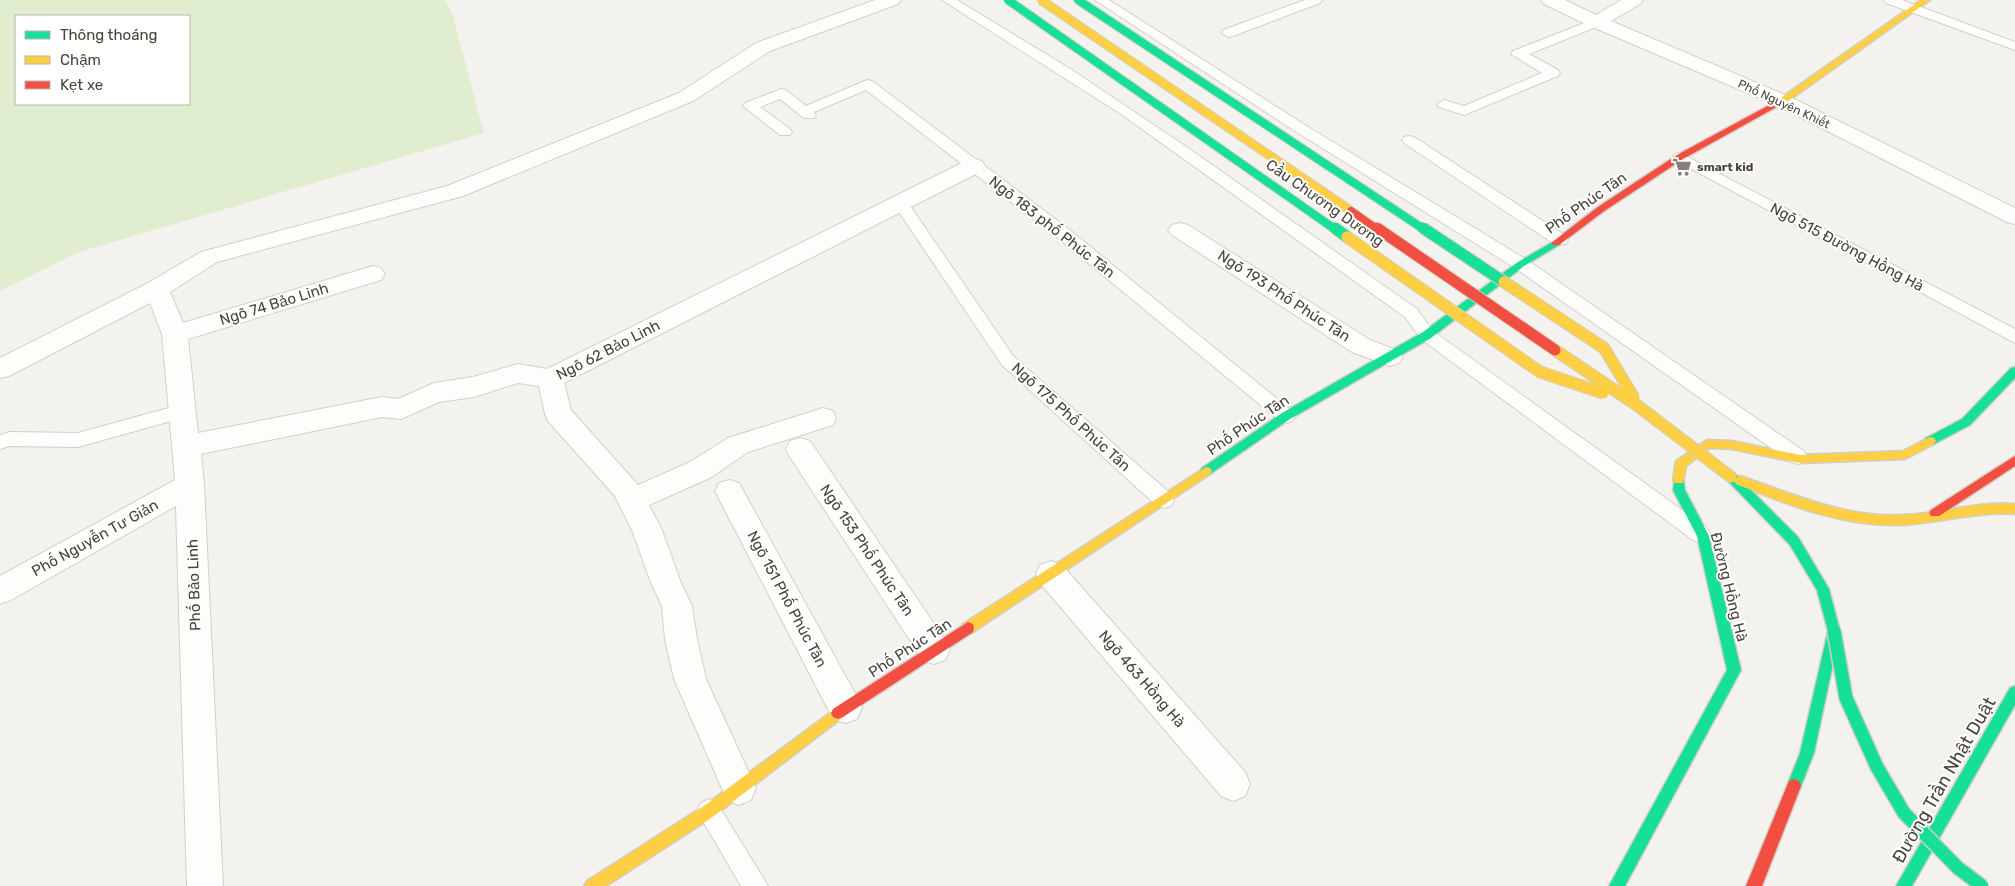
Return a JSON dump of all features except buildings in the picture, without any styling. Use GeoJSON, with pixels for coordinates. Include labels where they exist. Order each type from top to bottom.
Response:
{"type":"FeatureCollection","features":[{"type":"Feature","properties":{"kind":"main road","name":"Cầu Chương Dương"},"geometry":{"type":"LineString","coordinates":[[1008,0],[1540,372],[1638,406]]}},
{"type":"Feature","properties":{"kind":"main road","name":"Cầu Chương Dương"},"geometry":{"type":"LineString","coordinates":[[1042,0],[1638,406],[1732,477]]}},
{"type":"Feature","properties":{"kind":"main road","name":"Cầu Chương Dương"},"geometry":{"type":"LineString","coordinates":[[1078,0],[1604,348],[1638,406]]}},
{"type":"Feature","properties":{"kind":"main road","name":"Phố Phúc Tân"},"geometry":{"type":"LineString","coordinates":[[592,886],[709,811],[845,708],[1164,500],[1286,416],[1427,335],[1521,264],[1560,240],[1601,209],[1680,157],[1783,101],[1915,10],[1926,0]]}},
{"type":"Feature","properties":{"kind":"main road","name":"Đường Hồng Hà"},"geometry":{"type":"LineString","coordinates":[[1618,886],[1734,670],[1703,536],[1679,490],[1680,464],[1707,444],[1732,445],[1800,459],[1905,455],[1966,422],[2015,371]]}},
{"type":"Feature","properties":{"kind":"main road"},"geometry":{"type":"LineString","coordinates":[[1929,517],[2015,460]]}},
{"type":"Feature","properties":{"kind":"main road"},"geometry":{"type":"LineString","coordinates":[[1732,477],[1813,509],[1847,517],[1888,521],[1998,507],[2015,509]]}},
{"type":"Feature","properties":{"kind":"main road"},"geometry":{"type":"LineString","coordinates":[[1732,477],[1794,541],[1823,589],[1834,631],[1846,698],[1876,767],[1904,813],[1958,868],[1982,886]]}},
{"type":"Feature","properties":{"kind":"main road"},"geometry":{"type":"LineString","coordinates":[[1754,886],[1807,753],[1834,631]]}},
{"type":"Feature","properties":{"kind":"main road","name":"Đường Trần Nhật Duật"},"geometry":{"type":"LineString","coordinates":[[1904,886],[2012,704]]}},
{"type":"Feature","properties":{"kind":"street"},"geometry":{"type":"LineString","coordinates":[[0,368],[157,289],[209,257],[456,192],[686,97],[763,47],[892,0]]}},
{"type":"Feature","properties":{"kind":"street","name":"Phố Nguyên Khiết"},"geometry":{"type":"LineString","coordinates":[[1550,0],[1783,101],[2015,217]]}},
{"type":"Feature","properties":{"kind":"street"},"geometry":{"type":"LineString","coordinates":[[1597,22],[1634,0]]}},
{"type":"Feature","properties":{"kind":"street","name":"Ngõ 62 Bảo Linh"},"geometry":{"type":"LineString","coordinates":[[186,446],[382,407],[401,408],[434,393],[474,387],[518,373],[550,379],[974,166]]}},
{"type":"Feature","properties":{"kind":"street","name":"Ngõ 193 Phố Phúc Tân"},"geometry":{"type":"LineString","coordinates":[[1180,230],[1361,346],[1390,357]]}},
{"type":"Feature","properties":{"kind":"street","name":"Ngõ 74 Bảo Linh"},"geometry":{"type":"LineString","coordinates":[[175,334],[373,274]]}},
{"type":"Feature","properties":{"kind":"street","name":"Phố Bảo Linh"},"geometry":{"type":"LineString","coordinates":[[157,289],[175,334],[190,485],[205,886]]}},
{"type":"Feature","properties":{"kind":"street"},"geometry":{"type":"LineString","coordinates":[[550,379],[558,414],[625,488],[647,530],[666,583],[677,606],[681,639],[690,679],[739,788]]}},
{"type":"Feature","properties":{"kind":"street"},"geometry":{"type":"LineString","coordinates":[[632,500],[700,470],[738,445],[823,418]]}},
{"type":"Feature","properties":{"kind":"street","name":"Ngõ 153 Phố Phúc Tân"},"geometry":{"type":"LineString","coordinates":[[800,450],[934,650]]}},
{"type":"Feature","properties":{"kind":"street","name":"Phố Nguyễn Tư Giản"},"geometry":{"type":"LineString","coordinates":[[0,591],[190,485]]}},
{"type":"Feature","properties":{"kind":"street","name":"Ngõ 151 Phố Phúc Tân"},"geometry":{"type":"LineString","coordinates":[[729,491],[845,708]]}},
{"type":"Feature","properties":{"kind":"street","name":"Ngõ 463 Hồng Hà"},"geometry":{"type":"LineString","coordinates":[[1051,574],[1233,784]]}},
{"type":"Feature","properties":{"kind":"lane"},"geometry":{"type":"LineString","coordinates":[[948,0],[999,29],[1162,136],[1411,313],[1427,335],[1703,536]]}},
{"type":"Feature","properties":{"kind":"lane"},"geometry":{"type":"LineString","coordinates":[[1101,0],[1300,128],[1521,264],[1800,459]]}},
{"type":"Feature","properties":{"kind":"lane"},"geometry":{"type":"LineString","coordinates":[[1228,33],[1316,0]]}},
{"type":"Feature","properties":{"kind":"lane"},"geometry":{"type":"LineString","coordinates":[[1890,0],[2015,46]]}},
{"type":"Feature","properties":{"kind":"lane"},"geometry":{"type":"LineString","coordinates":[[1444,104],[1464,112],[1553,73],[1518,54],[1597,22]]}},
{"type":"Feature","properties":{"kind":"lane","name":"Ngõ 183 phố Phúc Tân"},"geometry":{"type":"LineString","coordinates":[[785,132],[750,106],[781,93],[807,113],[867,84],[1065,236],[1286,416]]}},
{"type":"Feature","properties":{"kind":"lane"},"geometry":{"type":"LineString","coordinates":[[1409,140],[1560,240]]}},
{"type":"Feature","properties":{"kind":"lane","name":"Ngõ 515 Đường Hồng Hà"},"geometry":{"type":"LineString","coordinates":[[1680,157],[2015,337]]}},
{"type":"Feature","properties":{"kind":"lane","name":"Ngõ 175 Phố Phúc Tân"},"geometry":{"type":"LineString","coordinates":[[901,203],[1008,360],[1164,500]]}},
{"type":"Feature","properties":{"kind":"lane"},"geometry":{"type":"LineString","coordinates":[[0,442],[10,439],[78,440],[183,411]]}},
{"type":"Feature","properties":{"kind":"lane"},"geometry":{"type":"LineString","coordinates":[[709,811],[755,886]]}},
{"type":"Feature","properties":{"kind":"green space"},"geometry":{"type":"Polygon","coordinates":[[[0,0],[445,0],[452,13],[484,133],[79,252],[0,291],[0,0]]]}},
{"type":"Feature","properties":{"kind":"traffic: fast"},"geometry":{"type":"LineString","coordinates":[[1008,0],[1347,237]]}},
{"type":"Feature","properties":{"kind":"traffic: fast"},"geometry":{"type":"LineString","coordinates":[[1078,0],[1504,282]]}},
{"type":"Feature","properties":{"kind":"traffic: fast"},"geometry":{"type":"LineString","coordinates":[[1206,471],[1286,416],[1427,335],[1521,264],[1556,243]]}},
{"type":"Feature","properties":{"kind":"traffic: fast"},"geometry":{"type":"LineString","coordinates":[[1930,441],[1966,422],[2015,371]]}},
{"type":"Feature","properties":{"kind":"traffic: fast"},"geometry":{"type":"LineString","coordinates":[[1731,477],[1794,541],[1823,589],[1834,631],[1807,753],[1794,786]]}},
{"type":"Feature","properties":{"kind":"traffic: fast"},"geometry":{"type":"LineString","coordinates":[[1617,886],[1734,670],[1703,536],[1679,490],[1679,480]]}},
{"type":"Feature","properties":{"kind":"traffic: fast"},"geometry":{"type":"LineString","coordinates":[[1834,631],[1846,698],[1877,767],[1904,813],[1958,868],[1982,886]]}},
{"type":"Feature","properties":{"kind":"traffic: fast"},"geometry":{"type":"LineString","coordinates":[[1904,886],[2015,692]]}},
{"type":"Feature","properties":{"kind":"traffic: slow"},"geometry":{"type":"LineString","coordinates":[[1041,0],[1351,211]]}},
{"type":"Feature","properties":{"kind":"traffic: slow"},"geometry":{"type":"LineString","coordinates":[[1778,104],[1926,0]]}},
{"type":"Feature","properties":{"kind":"traffic: slow"},"geometry":{"type":"LineString","coordinates":[[1347,237],[1540,372],[1603,393]]}},
{"type":"Feature","properties":{"kind":"traffic: slow"},"geometry":{"type":"LineString","coordinates":[[1504,282],[1604,348],[1634,398]]}},
{"type":"Feature","properties":{"kind":"traffic: slow"},"geometry":{"type":"LineString","coordinates":[[1555,350],[1638,406],[1731,477]]}},
{"type":"Feature","properties":{"kind":"traffic: slow"},"geometry":{"type":"LineString","coordinates":[[1679,480],[1680,464],[1707,444],[1732,445],[1800,459],[1905,455],[1930,441]]}},
{"type":"Feature","properties":{"kind":"traffic: slow"},"geometry":{"type":"LineString","coordinates":[[968,628],[1206,471]]}},
{"type":"Feature","properties":{"kind":"traffic: slow"},"geometry":{"type":"LineString","coordinates":[[1740,481],[1799,503],[1859,518],[1902,520],[1987,508],[2015,509]]}},
{"type":"Feature","properties":{"kind":"traffic: slow"},"geometry":{"type":"LineString","coordinates":[[592,886],[709,811],[838,713]]}},
{"type":"Feature","properties":{"kind":"traffic: jam"},"geometry":{"type":"LineString","coordinates":[[1556,243],[1601,209],[1680,157],[1778,104]]}},
{"type":"Feature","properties":{"kind":"traffic: jam"},"geometry":{"type":"LineString","coordinates":[[1351,211],[1555,350]]}},
{"type":"Feature","properties":{"kind":"traffic: jam"},"geometry":{"type":"LineString","coordinates":[[1935,513],[2015,460]]}},
{"type":"Feature","properties":{"kind":"traffic: jam"},"geometry":{"type":"LineString","coordinates":[[838,713],[968,628]]}},
{"type":"Feature","properties":{"kind":"traffic: jam"},"geometry":{"type":"LineString","coordinates":[[1754,886],[1794,786]]}},
{"type":"Feature","properties":{"kind":"place","name":"smart kid"},"geometry":{"type":"Point","coordinates":[1682,167]}}]}
